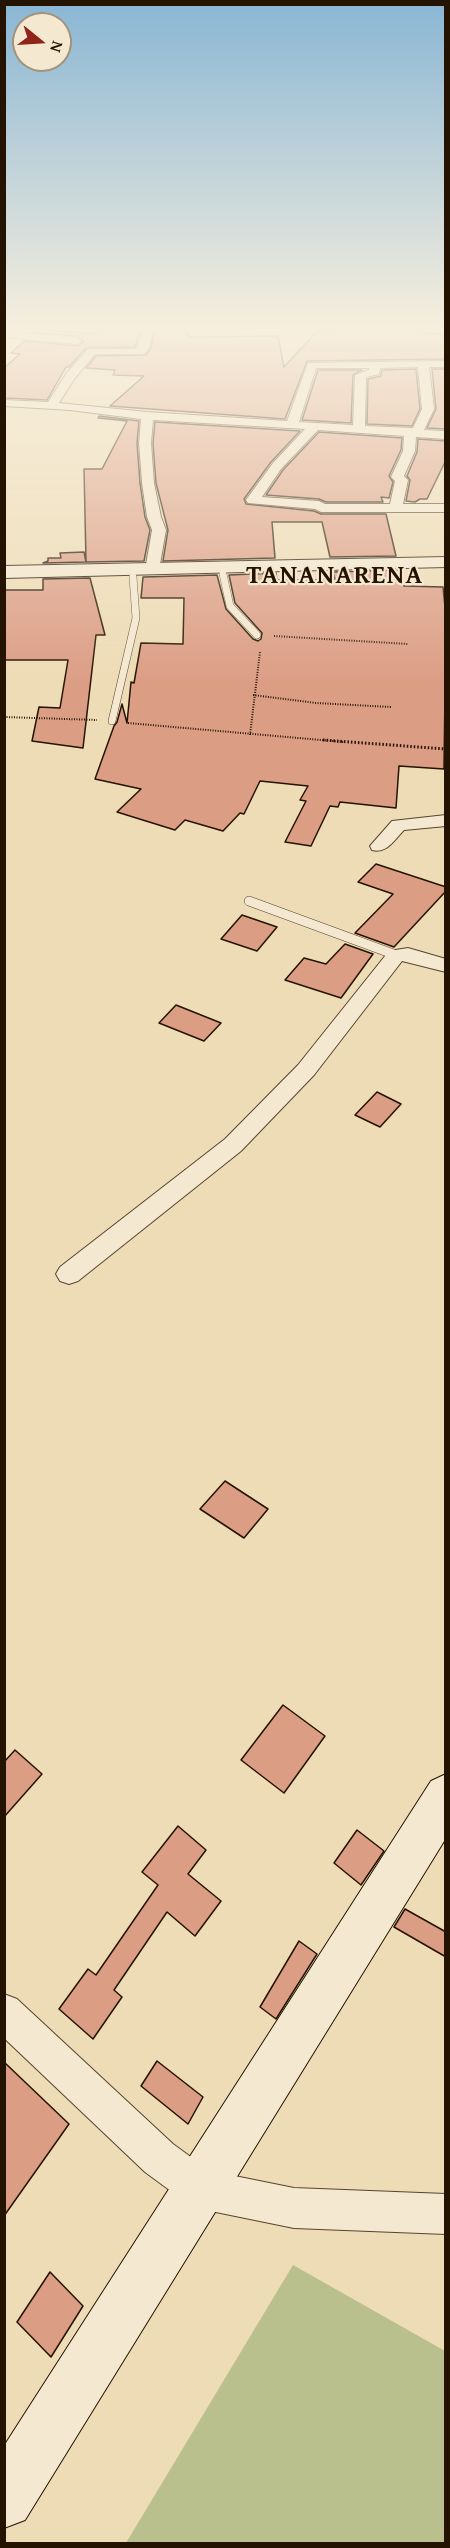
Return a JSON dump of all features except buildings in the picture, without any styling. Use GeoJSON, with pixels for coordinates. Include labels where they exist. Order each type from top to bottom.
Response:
{"type":"FeatureCollection","features":[{"type":"Feature","properties":{"kind":"street"},"geometry":{"type":"LineString","coordinates":[[140,572],[159,530],[153,517],[146,445]]}},
{"type":"Feature","properties":{"kind":"street"},"geometry":{"type":"LineString","coordinates":[[297,445],[277,466],[253,500],[319,505],[321,508],[446,508]]}},
{"type":"Feature","properties":{"kind":"street"},"geometry":{"type":"LineString","coordinates":[[395,509],[402,480],[397,477],[410,445]]}},
{"type":"Feature","properties":{"kind":"street"},"geometry":{"type":"LineString","coordinates":[[4,572],[140,572],[416,566],[446,562]]}},
{"type":"Feature","properties":{"kind":"street"},"geometry":{"type":"LineString","coordinates":[[416,566],[446,569]]}},
{"type":"Feature","properties":{"kind":"street"},"geometry":{"type":"LineString","coordinates":[[4,579],[140,572],[223,574],[281,569]]}},
{"type":"Feature","properties":{"kind":"street"},"geometry":{"type":"LineString","coordinates":[[379,846],[398,825],[446,820]]}},
{"type":"Feature","properties":{"kind":"street"},"geometry":{"type":"LineString","coordinates":[[69,1274],[233,1145],[306,1070],[396,954],[408,954],[446,966]]}},
{"type":"Feature","properties":{"kind":"street"},"geometry":{"type":"LineString","coordinates":[[4,2499],[446,1796]]}},
{"type":"Feature","properties":{"kind":"street"},"geometry":{"type":"LineString","coordinates":[[4,2012],[159,2158],[201,2189],[294,2208],[446,2214]]}},
{"type":"Feature","properties":{"kind":"lane"},"geometry":{"type":"LineString","coordinates":[[112,721],[136,618],[140,572]]}},
{"type":"Feature","properties":{"kind":"lane"},"geometry":{"type":"LineString","coordinates":[[223,574],[230,606],[257,635]]}},
{"type":"Feature","properties":{"kind":"lane"},"geometry":{"type":"LineString","coordinates":[[249,902],[396,954]]}},
{"type":"Feature","properties":{"kind":"path"},"geometry":{"type":"LineString","coordinates":[[250,735],[253,695],[261,645],[257,635],[408,644]]}},
{"type":"Feature","properties":{"kind":"path"},"geometry":{"type":"LineString","coordinates":[[253,695],[316,703],[391,707]]}},
{"type":"Feature","properties":{"kind":"path"},"geometry":{"type":"LineString","coordinates":[[4,717],[112,721],[250,735],[446,749]]}},
{"type":"Feature","properties":{"kind":"green space"},"geometry":{"type":"Polygon","coordinates":[[[293,2265],[445,2351],[445,2543],[126,2543],[293,2265]]]}},
{"type":"Feature","properties":{"kind":"district","name":"TANANARENA"},"geometry":{"type":"Point","coordinates":[335,576]}}]}
